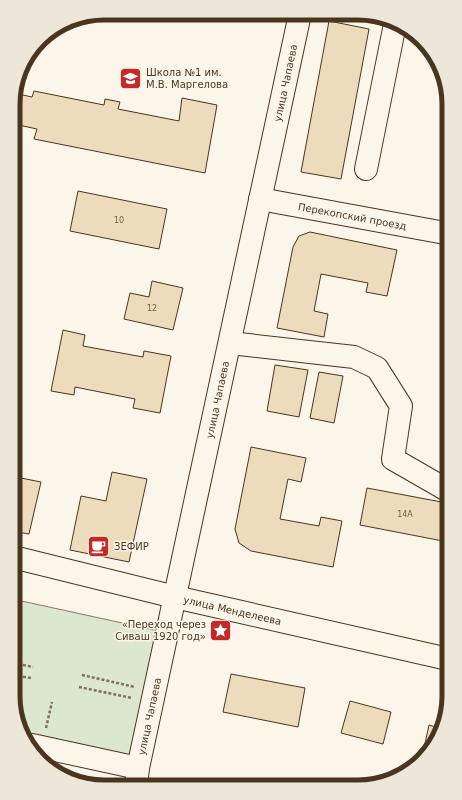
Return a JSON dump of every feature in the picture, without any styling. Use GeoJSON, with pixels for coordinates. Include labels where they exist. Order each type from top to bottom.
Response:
{"type":"FeatureCollection","features":[{"type":"Feature","properties":{"kind":"street","name":"улица Чапаева"},"geometry":{"type":"LineString","coordinates":[[137,777],[299,20]]}},
{"type":"Feature","properties":{"kind":"street"},"geometry":{"type":"LineString","coordinates":[[366,169],[394,29]]}},
{"type":"Feature","properties":{"kind":"street","name":"Перекопский проезд"},"geometry":{"type":"LineString","coordinates":[[260,199],[442,232]]}},
{"type":"Feature","properties":{"kind":"street"},"geometry":{"type":"LineString","coordinates":[[230,343],[354,357],[377,368],[401,406],[393,459],[442,487]]}},
{"type":"Feature","properties":{"kind":"street","name":"улица Менделеева"},"geometry":{"type":"LineString","coordinates":[[20,559],[175,597],[442,658]]}},
{"type":"Feature","properties":{"kind":"street"},"geometry":{"type":"LineString","coordinates":[[37,746],[137,777]]}},
{"type":"Feature","properties":{"kind":"path"},"geometry":{"type":"LineString","coordinates":[[20,664],[33,667]]}},
{"type":"Feature","properties":{"kind":"path"},"geometry":{"type":"LineString","coordinates":[[82,675],[154,697]]}},
{"type":"Feature","properties":{"kind":"path"},"geometry":{"type":"LineString","coordinates":[[20,676],[31,678]]}},
{"type":"Feature","properties":{"kind":"path"},"geometry":{"type":"LineString","coordinates":[[79,687],[154,697]]}},
{"type":"Feature","properties":{"kind":"path"},"geometry":{"type":"LineString","coordinates":[[37,746],[52,702]]}},
{"type":"Feature","properties":{"kind":"green space"},"geometry":{"type":"Polygon","coordinates":[[[20,601],[168,633],[138,768],[37,746],[34,742],[24,723],[21,707],[20,601]]]}},
{"type":"Feature","properties":{"kind":"building"},"geometry":{"type":"Polygon","coordinates":[[[329,21],[369,29],[341,179],[301,172],[329,21]]]}},
{"type":"Feature","properties":{"kind":"building"},"geometry":{"type":"Polygon","coordinates":[[[34,91],[104,105],[105,99],[120,102],[118,109],[179,121],[182,98],[217,105],[205,173],[34,139],[37,129],[20,125],[21,95],[32,97],[34,91]]]}},
{"type":"Feature","properties":{"kind":"building"},"geometry":{"type":"Polygon","coordinates":[[[78,191],[167,209],[159,249],[70,231],[78,191]]]}},
{"type":"Feature","properties":{"kind":"building"},"geometry":{"type":"Polygon","coordinates":[[[310,232],[397,250],[387,296],[366,292],[368,283],[321,274],[314,311],[328,314],[324,337],[277,328],[293,247],[299,236],[310,232]]]}},
{"type":"Feature","properties":{"kind":"building"},"geometry":{"type":"Polygon","coordinates":[[[152,281],[183,288],[173,330],[124,319],[130,293],[149,297],[152,281]]]}},
{"type":"Feature","properties":{"kind":"building"},"geometry":{"type":"Polygon","coordinates":[[[63,330],[85,335],[83,346],[143,357],[144,351],[171,356],[160,413],[133,408],[135,399],[75,387],[74,395],[51,391],[63,330]]]}},
{"type":"Feature","properties":{"kind":"building"},"geometry":{"type":"Polygon","coordinates":[[[275,365],[308,370],[299,417],[267,411],[275,365]]]}},
{"type":"Feature","properties":{"kind":"building"},"geometry":{"type":"Polygon","coordinates":[[[319,372],[343,376],[334,423],[310,418],[319,372]]]}},
{"type":"Feature","properties":{"kind":"building"},"geometry":{"type":"Polygon","coordinates":[[[251,447],[306,458],[301,482],[288,479],[280,519],[319,526],[321,517],[342,521],[333,567],[251,551],[239,543],[235,529],[251,447]]]}},
{"type":"Feature","properties":{"kind":"building"},"geometry":{"type":"Polygon","coordinates":[[[112,472],[147,479],[129,562],[70,550],[81,496],[106,501],[112,472]]]}},
{"type":"Feature","properties":{"kind":"building"},"geometry":{"type":"Polygon","coordinates":[[[20,478],[41,482],[29,534],[20,532],[20,478]]]}},
{"type":"Feature","properties":{"kind":"building"},"geometry":{"type":"Polygon","coordinates":[[[367,488],[442,502],[442,541],[360,525],[367,488]]]}},
{"type":"Feature","properties":{"kind":"building"},"geometry":{"type":"Polygon","coordinates":[[[231,674],[305,688],[298,727],[223,712],[231,674]]]}},
{"type":"Feature","properties":{"kind":"building"},"geometry":{"type":"Polygon","coordinates":[[[350,701],[391,712],[383,744],[341,733],[350,701]]]}},
{"type":"Feature","properties":{"kind":"building"},"geometry":{"type":"Polygon","coordinates":[[[429,725],[436,727],[428,742],[424,748],[429,725]]]}},
{"type":"Feature","properties":{"kind":"place","name":"Школа №1 им. М.В. Маргелова"},"geometry":{"type":"Point","coordinates":[130,78]}},
{"type":"Feature","properties":{"kind":"place","name":"ЗЕФИР"},"geometry":{"type":"Point","coordinates":[98,546]}},
{"type":"Feature","properties":{"kind":"place","name":"«Переход через Сиваш 1920 год»"},"geometry":{"type":"Point","coordinates":[221,630]}}]}
